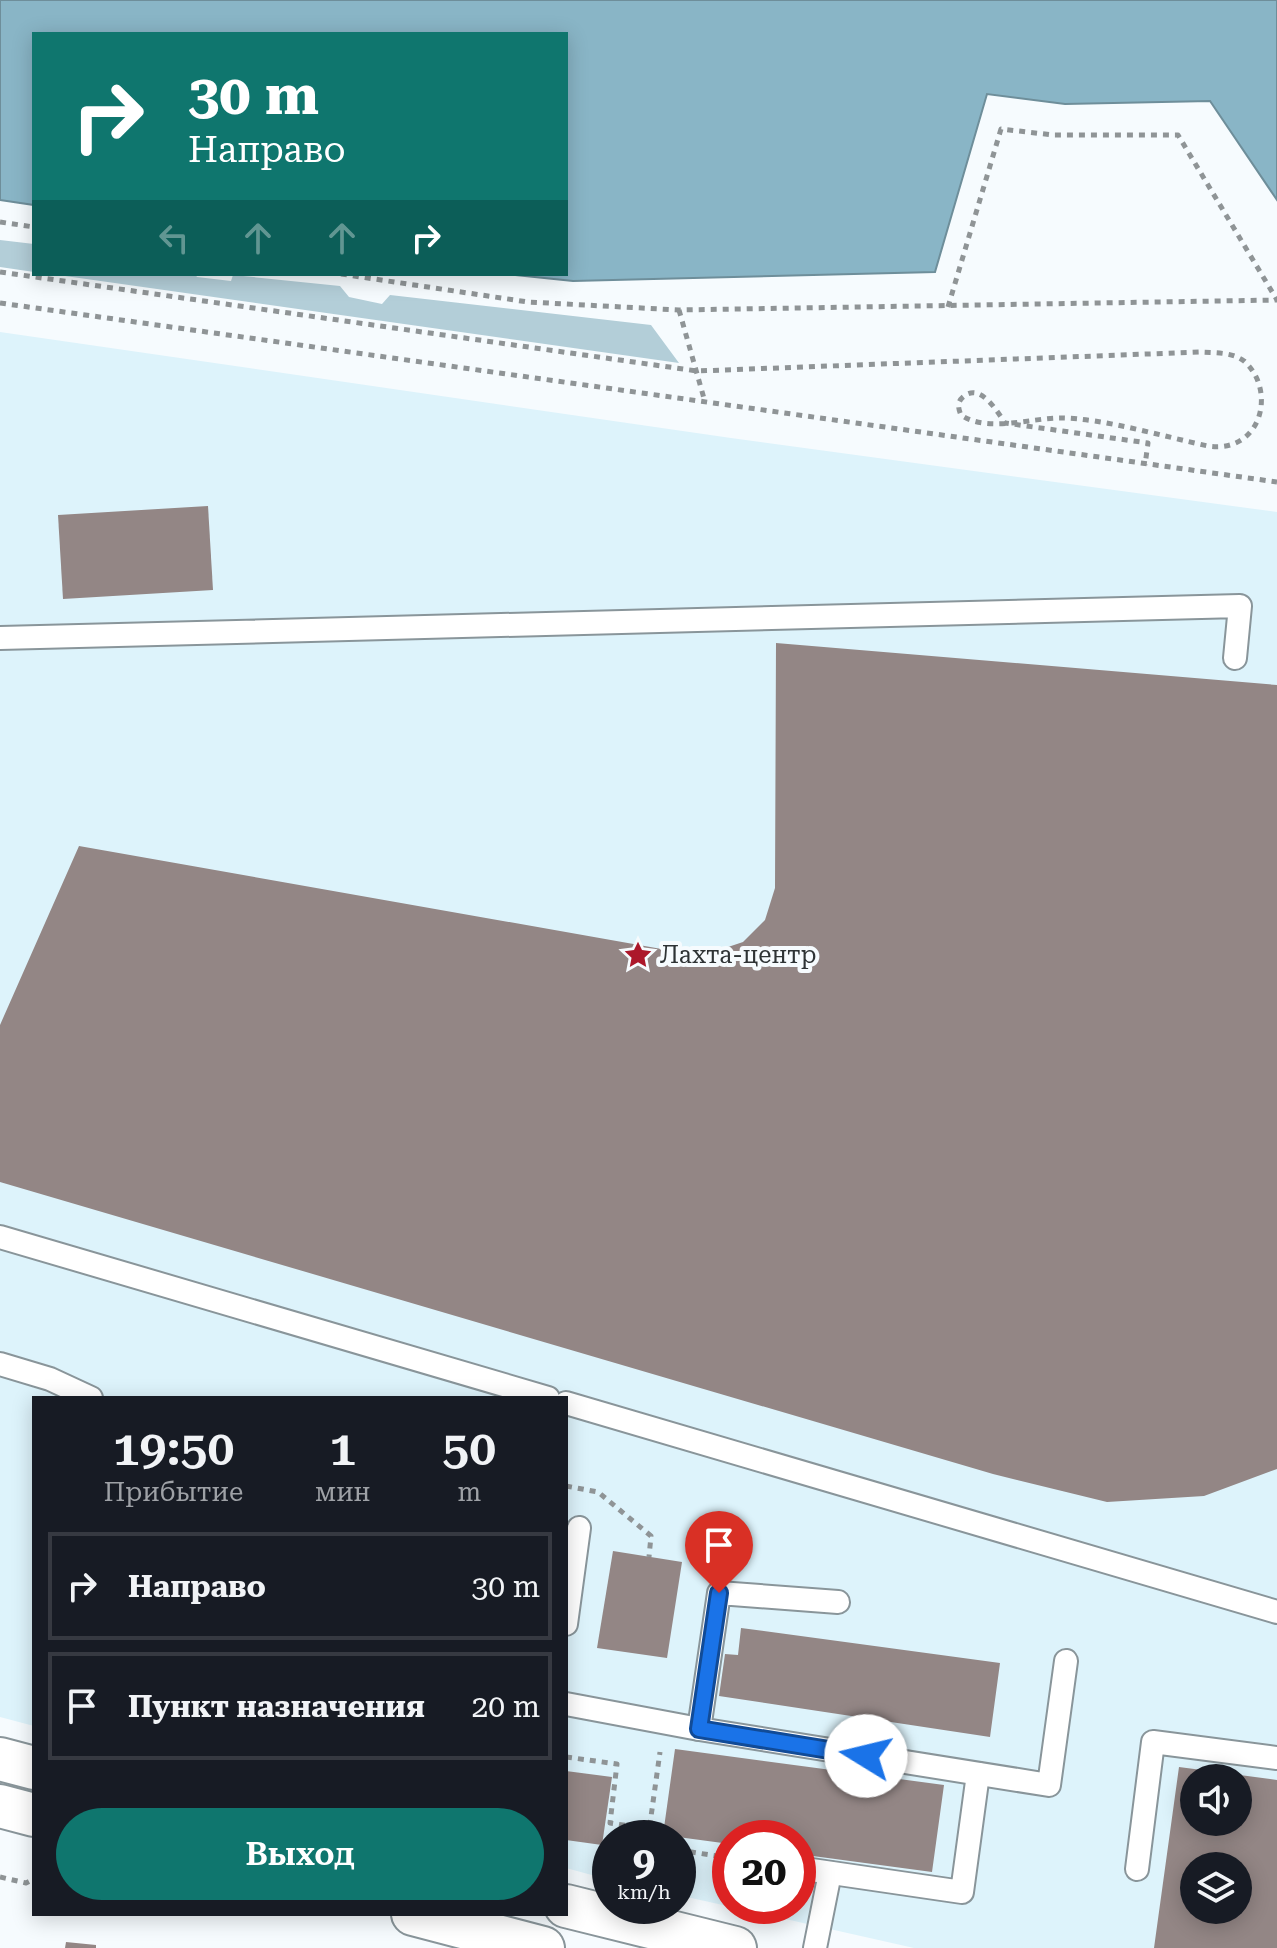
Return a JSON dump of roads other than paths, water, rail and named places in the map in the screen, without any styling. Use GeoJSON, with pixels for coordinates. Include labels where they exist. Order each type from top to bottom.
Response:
{"type":"FeatureCollection","features":[{"type":"Feature","properties":{"kind":"street"},"geometry":{"type":"LineString","coordinates":[[0,1759],[32,1767]]}},
{"type":"Feature","properties":{"kind":"street"},"geometry":{"type":"LineString","coordinates":[[0,1806],[32,1814]]}},
{"type":"Feature","properties":{"kind":"street"},"geometry":{"type":"LineString","coordinates":[[568,1906],[735,1948]]}},
{"type":"Feature","properties":{"kind":"street"},"geometry":{"type":"LineString","coordinates":[[421,1916],[543,1948]]}},
{"type":"Feature","properties":{"kind":"lane"},"geometry":{"type":"LineString","coordinates":[[0,638],[1240,606],[1235,658]]}},
{"type":"Feature","properties":{"kind":"lane"},"geometry":{"type":"LineString","coordinates":[[0,1237],[541,1396]]}},
{"type":"Feature","properties":{"kind":"lane"},"geometry":{"type":"LineString","coordinates":[[0,1364],[50,1379],[87,1396]]}},
{"type":"Feature","properties":{"kind":"lane"},"geometry":{"type":"LineString","coordinates":[[568,1404],[1277,1612]]}},
{"type":"Feature","properties":{"kind":"lane"},"geometry":{"type":"LineString","coordinates":[[568,1609],[579,1528]]}},
{"type":"Feature","properties":{"kind":"lane"},"geometry":{"type":"LineString","coordinates":[[699,1729],[719,1593],[838,1602]]}},
{"type":"Feature","properties":{"kind":"lane"},"geometry":{"type":"LineString","coordinates":[[568,1704],[699,1729],[1049,1785],[1066,1661]]}},
{"type":"Feature","properties":{"kind":"lane"},"geometry":{"type":"LineString","coordinates":[[1137,1869],[1153,1742],[1277,1758]]}},
{"type":"Feature","properties":{"kind":"lane"},"geometry":{"type":"LineString","coordinates":[[816,1871],[962,1892],[978,1774]]}},
{"type":"Feature","properties":{"kind":"lane"},"geometry":{"type":"LineString","coordinates":[[815,1948],[830,1873]]}},
{"type":"Feature","properties":{"kind":"place","name":"Лахта-центр"},"geometry":{"type":"Point","coordinates":[638,955]}}]}
